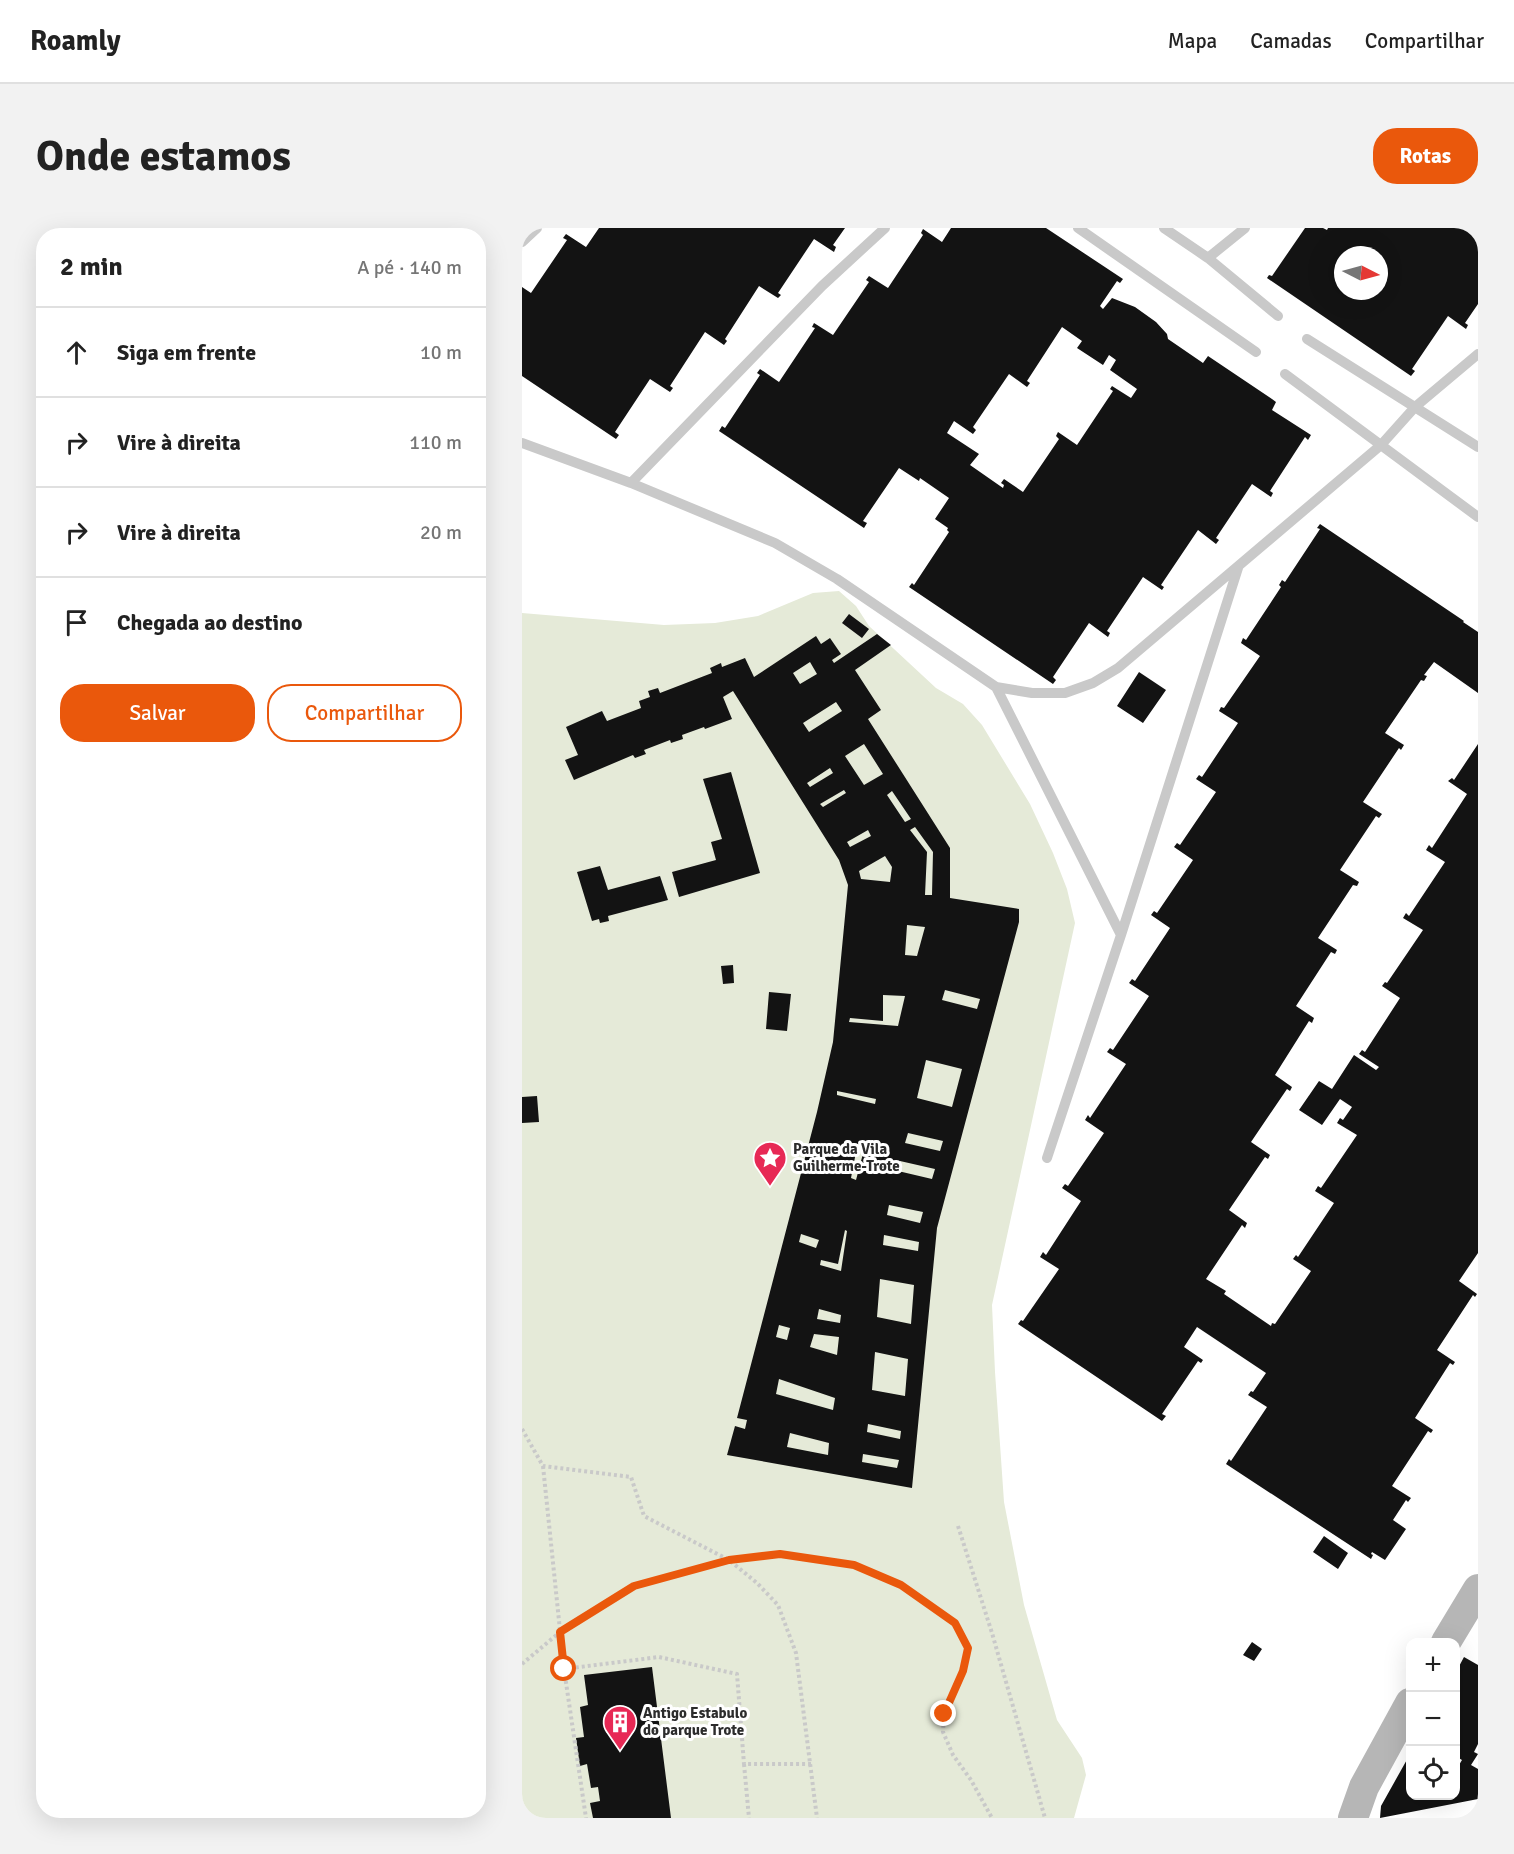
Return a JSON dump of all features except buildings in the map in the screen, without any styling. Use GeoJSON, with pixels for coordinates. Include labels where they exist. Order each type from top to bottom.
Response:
{"type":"FeatureCollection","features":[{"type":"Feature","properties":{"kind":"main road"},"geometry":{"type":"LineString","coordinates":[[1448,1638],[1478,1589]]}},
{"type":"Feature","properties":{"kind":"main road"},"geometry":{"type":"LineString","coordinates":[[1353,1818],[1364,1786],[1406,1710]]}},
{"type":"Feature","properties":{"kind":"lane"},"geometry":{"type":"LineString","coordinates":[[522,242],[537,228]]}},
{"type":"Feature","properties":{"kind":"lane"},"geometry":{"type":"LineString","coordinates":[[632,483],[822,286],[885,228]]}},
{"type":"Feature","properties":{"kind":"lane"},"geometry":{"type":"LineString","coordinates":[[1078,228],[1256,352]]}},
{"type":"Feature","properties":{"kind":"lane"},"geometry":{"type":"LineString","coordinates":[[1164,228],[1208,258],[1278,316]]}},
{"type":"Feature","properties":{"kind":"lane"},"geometry":{"type":"LineString","coordinates":[[1208,258],[1245,228]]}},
{"type":"Feature","properties":{"kind":"lane"},"geometry":{"type":"LineString","coordinates":[[1307,339],[1478,447]]}},
{"type":"Feature","properties":{"kind":"lane"},"geometry":{"type":"LineString","coordinates":[[522,442],[632,483],[775,543],[837,579],[996,687],[1032,693],[1065,693],[1094,683],[1118,668],[1381,445],[1415,407],[1478,354]]}},
{"type":"Feature","properties":{"kind":"lane"},"geometry":{"type":"LineString","coordinates":[[1285,374],[1478,517]]}},
{"type":"Feature","properties":{"kind":"lane"},"geometry":{"type":"LineString","coordinates":[[1047,1158],[1121,935],[1238,567]]}},
{"type":"Feature","properties":{"kind":"lane"},"geometry":{"type":"LineString","coordinates":[[996,687],[1121,935]]}},
{"type":"Feature","properties":{"kind":"path"},"geometry":{"type":"LineString","coordinates":[[522,1429],[543,1466],[564,1669],[586,1818]]}},
{"type":"Feature","properties":{"kind":"path"},"geometry":{"type":"LineString","coordinates":[[543,1466],[631,1477],[644,1516],[729,1560],[757,1583],[778,1605],[795,1653],[817,1818]]}},
{"type":"Feature","properties":{"kind":"path"},"geometry":{"type":"LineString","coordinates":[[958,1526],[992,1633],[1045,1818]]}},
{"type":"Feature","properties":{"kind":"path"},"geometry":{"type":"LineString","coordinates":[[522,1664],[560,1632],[634,1586],[729,1560],[780,1554],[854,1565],[901,1585],[955,1623],[968,1648],[963,1671],[944,1714],[943,1732],[953,1755],[971,1779],[992,1818]]}},
{"type":"Feature","properties":{"kind":"path"},"geometry":{"type":"LineString","coordinates":[[564,1669],[659,1657],[737,1674],[749,1818]]}},
{"type":"Feature","properties":{"kind":"path"},"geometry":{"type":"LineString","coordinates":[[744,1764],[811,1764]]}},
{"type":"Feature","properties":{"kind":"green space","name":"Parque da Vila Guilherme-Trote"},"geometry":{"type":"Polygon","coordinates":[[[839,591],[856,606],[869,626],[936,688],[963,704],[982,725],[1030,804],[1067,889],[1075,923],[992,1305],[1004,1502],[1024,1605],[1057,1720],[1082,1758],[1086,1775],[1074,1818],[522,1818],[522,613],[664,625],[715,623],[758,616],[813,593],[839,591]]]}},
{"type":"Feature","properties":{"kind":"place","name":"Parque da Vila Guilherme-Trote"},"geometry":{"type":"Point","coordinates":[770,1187]}},
{"type":"Feature","properties":{"kind":"place","name":"Antigo Estabulo do parque Trote"},"geometry":{"type":"Point","coordinates":[620,1751]}},
{"type":"Feature","properties":{"kind":"route"},"geometry":{"type":"LineString","coordinates":[[564,1669],[560,1632],[634,1586],[729,1560],[780,1554],[854,1565],[901,1585],[955,1623],[968,1648],[963,1671],[944,1714]]}}]}
